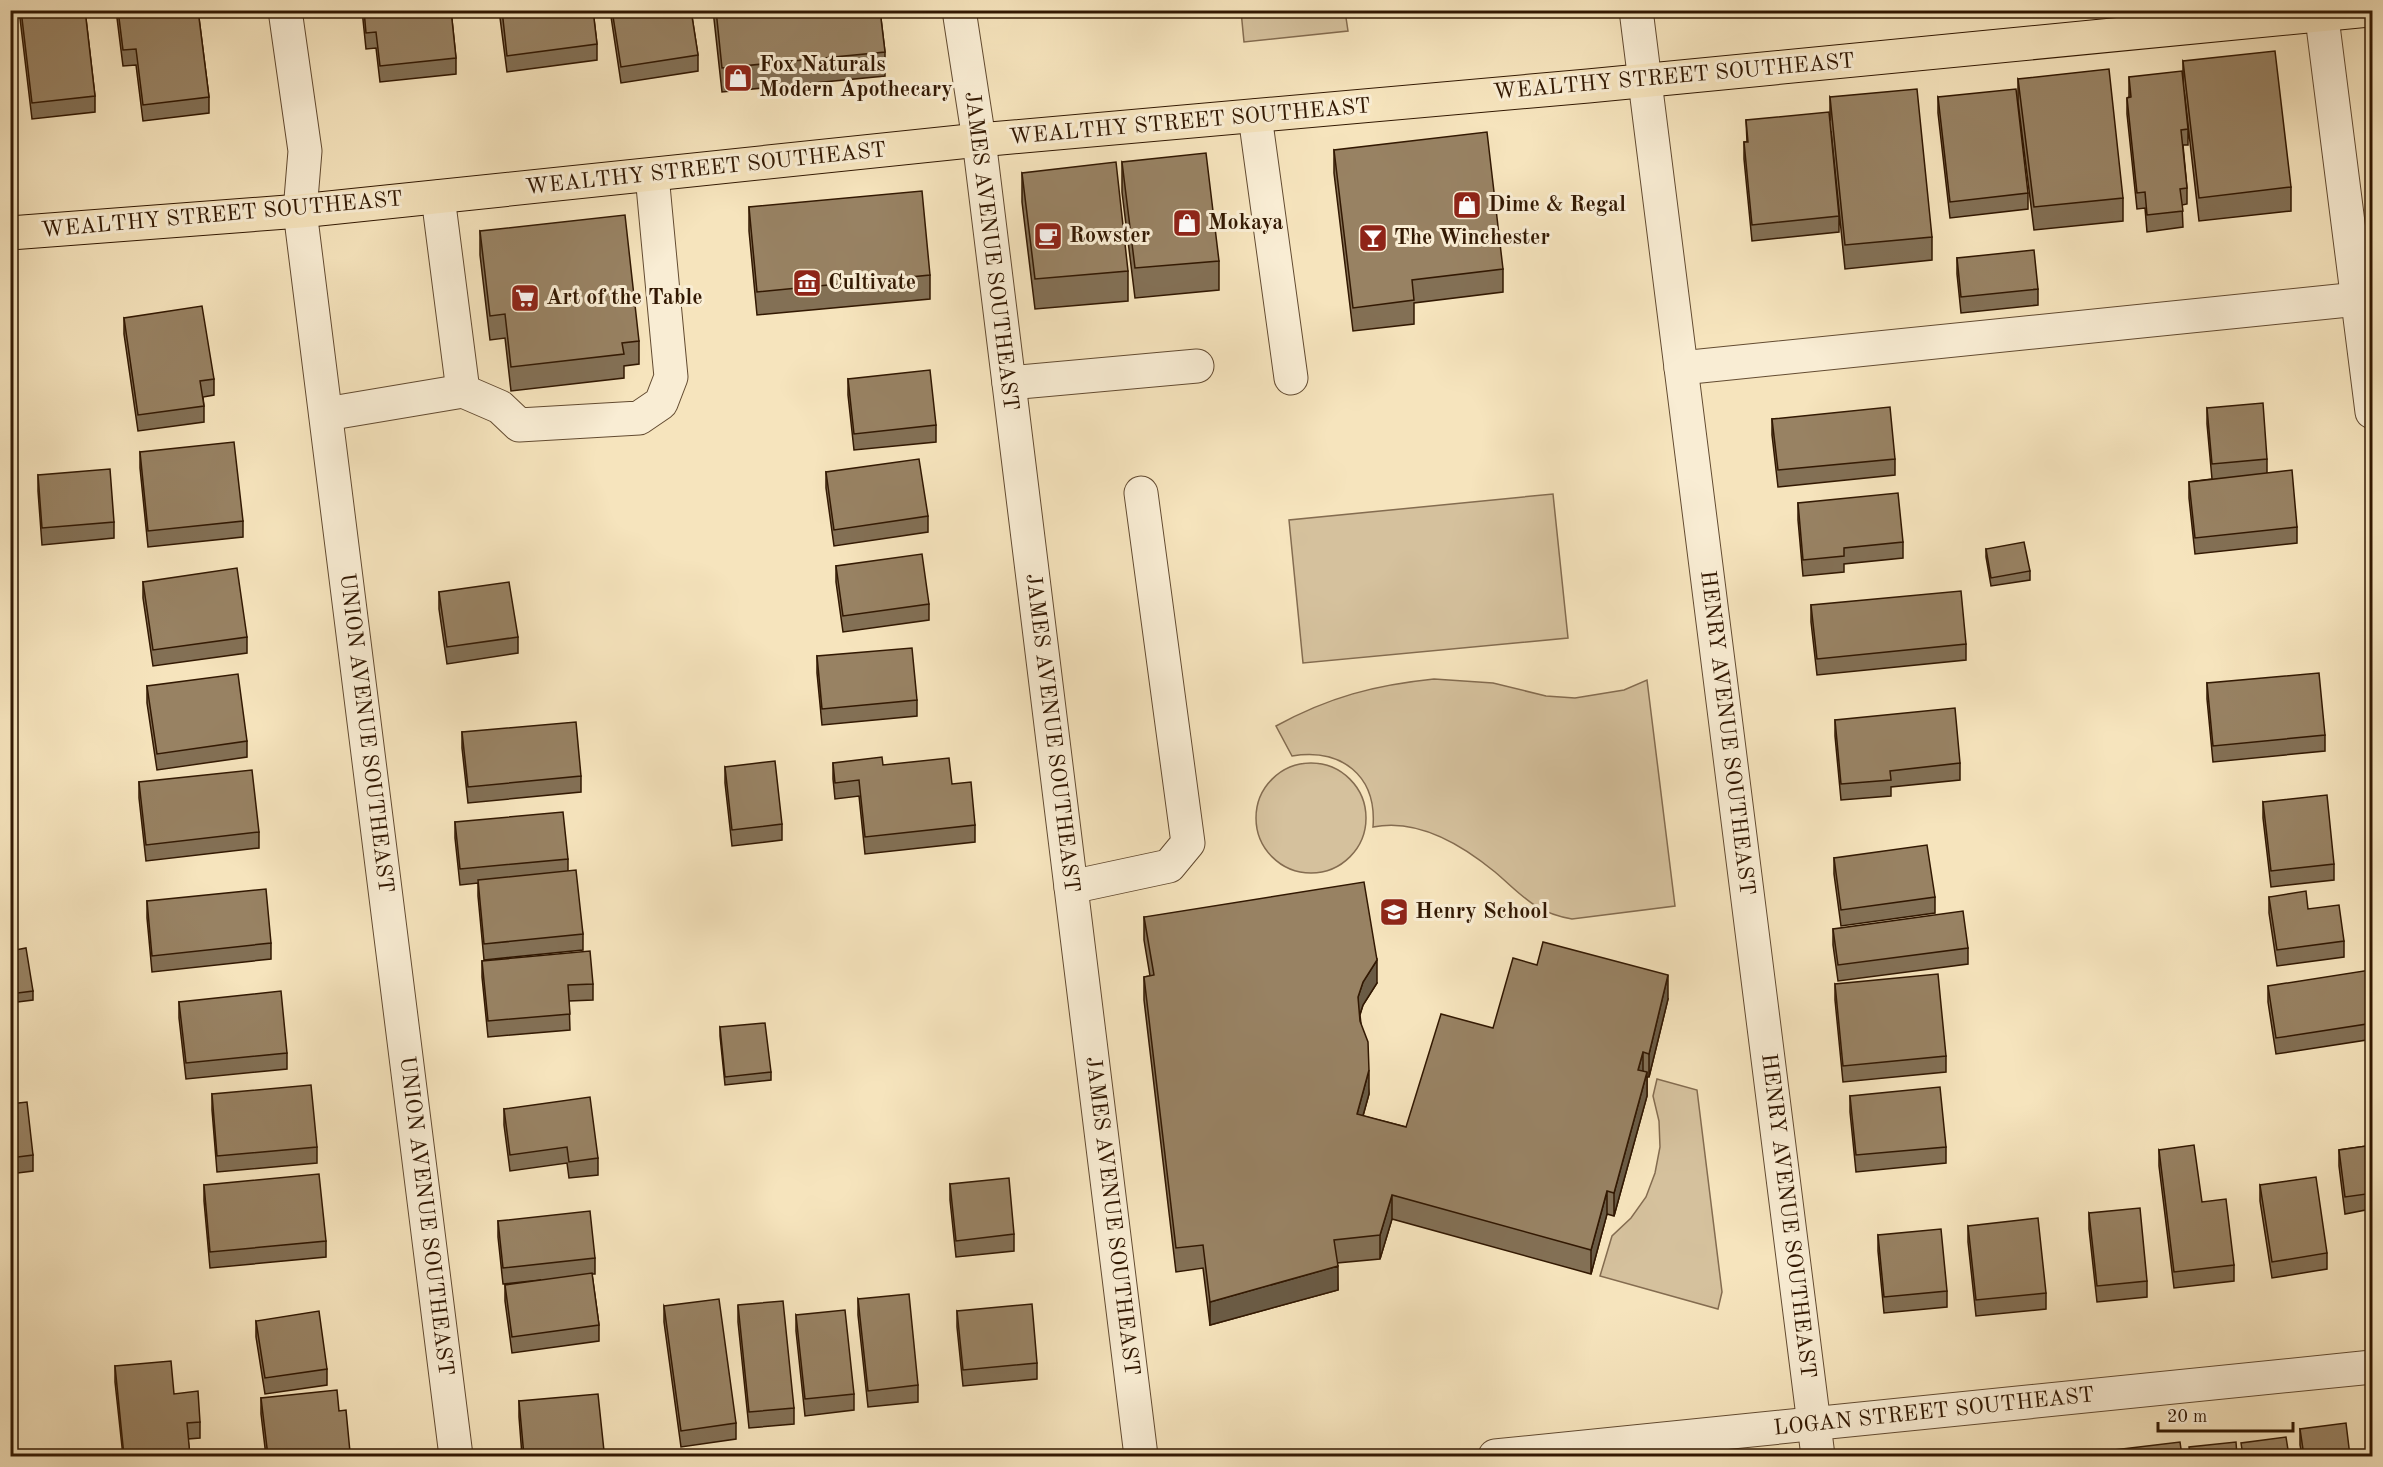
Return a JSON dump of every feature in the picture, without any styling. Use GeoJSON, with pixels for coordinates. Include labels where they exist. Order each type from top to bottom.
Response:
{"type":"FeatureCollection","features":[{"type":"Feature","properties":{"kind":"main road","name":"WEALTHY STREET SOUTHEAST"},"geometry":{"type":"LineString","coordinates":[[10,233],[300,211],[979,141],[1644,81],[2369,10]]}},
{"type":"Feature","properties":{"kind":"street","name":"UNION AVENUE SOUTHEAST"},"geometry":{"type":"LineString","coordinates":[[285,10],[305,151],[300,211],[456,1456]]}},
{"type":"Feature","properties":{"kind":"street","name":"JAMES AVENUE SOUTHEAST"},"geometry":{"type":"LineString","coordinates":[[959,10],[979,141],[1141,1456]]}},
{"type":"Feature","properties":{"kind":"street","name":"HENRY AVENUE SOUTHEAST"},"geometry":{"type":"LineString","coordinates":[[1636,10],[1818,1456]]}},
{"type":"Feature","properties":{"kind":"street"},"geometry":{"type":"LineString","coordinates":[[2321,13],[2373,412]]}},
{"type":"Feature","properties":{"kind":"street"},"geometry":{"type":"LineString","coordinates":[[1255,116],[1291,378]]}},
{"type":"Feature","properties":{"kind":"street"},"geometry":{"type":"LineString","coordinates":[[326,414],[463,391],[500,407],[519,425],[639,418],[661,404],[671,376],[652,175]]}},
{"type":"Feature","properties":{"kind":"street"},"geometry":{"type":"LineString","coordinates":[[438,197],[463,391]]}},
{"type":"Feature","properties":{"kind":"street"},"geometry":{"type":"LineString","coordinates":[[1681,368],[2358,300]]}},
{"type":"Feature","properties":{"kind":"street"},"geometry":{"type":"LineString","coordinates":[[1008,384],[1197,366]]}},
{"type":"Feature","properties":{"kind":"street"},"geometry":{"type":"LineString","coordinates":[[1071,886],[1169,866],[1188,843],[1141,493]]}},
{"type":"Feature","properties":{"kind":"street","name":"LOGAN STREET SOUTHEAST"},"geometry":{"type":"LineString","coordinates":[[1495,1456],[2373,1367]]}},
{"type":"Feature","properties":{"kind":"shaded area"},"geometry":{"type":"Polygon","coordinates":[[[1241,11],[1345,11],[1348,31],[1244,42],[1241,11]]]}},
{"type":"Feature","properties":{"kind":"shaded area"},"geometry":{"type":"Polygon","coordinates":[[[1553,494],[1568,638],[1303,663],[1289,520],[1553,494]]]}},
{"type":"Feature","properties":{"kind":"shaded area"},"geometry":{"type":"Polygon","coordinates":[[[1434,679],[1493,683],[1546,696],[1575,698],[1624,690],[1647,680],[1675,906],[1572,919],[1538,908],[1482,862],[1453,843],[1406,826],[1373,827],[1373,809],[1369,793],[1362,780],[1352,769],[1326,756],[1292,756],[1276,726],[1315,707],[1353,694],[1434,679]]]}},
{"type":"Feature","properties":{"kind":"shaded area"},"geometry":{"type":"Polygon","coordinates":[[[1311,763],[1332,767],[1350,779],[1362,797],[1366,818],[1362,839],[1350,857],[1332,869],[1311,873],[1290,869],[1272,857],[1260,839],[1256,818],[1260,797],[1272,779],[1290,767],[1311,763]]]}},
{"type":"Feature","properties":{"kind":"shaded area"},"geometry":{"type":"Polygon","coordinates":[[[1657,1079],[1697,1090],[1722,1292],[1718,1309],[1600,1276],[1612,1236],[1631,1218],[1646,1197],[1655,1173],[1660,1147],[1659,1121],[1653,1096],[1657,1079]]]}},
{"type":"Feature","properties":{"kind":"building"},"geometry":{"type":"Polygon","coordinates":[[[21,10],[85,10],[95,96],[32,103],[21,10]]]}},
{"type":"Feature","properties":{"kind":"building"},"geometry":{"type":"Polygon","coordinates":[[[118,10],[198,10],[209,97],[143,105],[136,49],[123,50],[118,10]]]}},
{"type":"Feature","properties":{"kind":"building"},"geometry":{"type":"Polygon","coordinates":[[[364,10],[451,10],[456,58],[380,66],[376,32],[366,33],[364,10]]]}},
{"type":"Feature","properties":{"kind":"building"},"geometry":{"type":"Polygon","coordinates":[[[502,10],[593,10],[597,44],[507,56],[502,10]]]}},
{"type":"Feature","properties":{"kind":"building"},"geometry":{"type":"Polygon","coordinates":[[[612,10],[691,10],[698,55],[621,67],[612,10]]]}},
{"type":"Feature","properties":{"kind":"building"},"geometry":{"type":"Polygon","coordinates":[[[716,10],[880,10],[885,52],[722,68],[716,10]]]}},
{"type":"Feature","properties":{"kind":"building"},"geometry":{"type":"Polygon","coordinates":[[[2275,51],[2291,187],[2199,198],[2183,61],[2275,51]]]}},
{"type":"Feature","properties":{"kind":"building"},"geometry":{"type":"Polygon","coordinates":[[[2109,69],[2123,198],[2034,207],[2018,79],[2109,69]]]}},
{"type":"Feature","properties":{"kind":"building"},"geometry":{"type":"Polygon","coordinates":[[[2182,71],[2188,129],[2181,130],[2187,188],[2180,189],[2183,211],[2147,215],[2145,192],[2137,193],[2127,98],[2131,97],[2129,77],[2182,71]]]}},
{"type":"Feature","properties":{"kind":"building"},"geometry":{"type":"Polygon","coordinates":[[[1917,89],[1932,237],[1845,245],[1830,97],[1917,89]]]}},
{"type":"Feature","properties":{"kind":"building"},"geometry":{"type":"Polygon","coordinates":[[[2016,89],[2028,193],[1950,202],[1938,97],[2016,89]]]}},
{"type":"Feature","properties":{"kind":"building"},"geometry":{"type":"Polygon","coordinates":[[[1829,112],[1839,216],[1752,225],[1744,142],[1748,142],[1746,120],[1829,112]]]}},
{"type":"Feature","properties":{"kind":"building"},"geometry":{"type":"Polygon","coordinates":[[[1487,132],[1503,269],[1412,280],[1414,300],[1353,308],[1334,150],[1487,132]]]}},
{"type":"Feature","properties":{"kind":"building"},"geometry":{"type":"Polygon","coordinates":[[[1206,153],[1219,261],[1135,268],[1122,162],[1206,153]]]}},
{"type":"Feature","properties":{"kind":"building"},"geometry":{"type":"Polygon","coordinates":[[[1116,162],[1128,271],[1035,279],[1022,173],[1116,162]]]}},
{"type":"Feature","properties":{"kind":"building"},"geometry":{"type":"Polygon","coordinates":[[[922,191],[930,275],[757,292],[749,207],[922,191]]]}},
{"type":"Feature","properties":{"kind":"building"},"geometry":{"type":"Polygon","coordinates":[[[625,215],[639,341],[622,343],[624,354],[511,367],[505,314],[490,316],[480,231],[625,215]]]}},
{"type":"Feature","properties":{"kind":"building"},"geometry":{"type":"Polygon","coordinates":[[[2034,250],[2038,289],[1961,297],[1957,258],[2034,250]]]}},
{"type":"Feature","properties":{"kind":"building"},"geometry":{"type":"Polygon","coordinates":[[[202,306],[214,379],[200,381],[204,406],[138,415],[124,318],[202,306]]]}},
{"type":"Feature","properties":{"kind":"building"},"geometry":{"type":"Polygon","coordinates":[[[930,370],[936,425],[854,434],[848,379],[930,370]]]}},
{"type":"Feature","properties":{"kind":"building"},"geometry":{"type":"Polygon","coordinates":[[[10,387],[16,443],[10,443],[10,387]]]}},
{"type":"Feature","properties":{"kind":"building"},"geometry":{"type":"Polygon","coordinates":[[[2263,403],[2267,459],[2212,464],[2207,408],[2263,403]]]}},
{"type":"Feature","properties":{"kind":"building"},"geometry":{"type":"Polygon","coordinates":[[[1890,407],[1895,459],[1778,470],[1772,419],[1890,407]]]}},
{"type":"Feature","properties":{"kind":"building"},"geometry":{"type":"Polygon","coordinates":[[[234,442],[243,521],[148,531],[140,452],[234,442]]]}},
{"type":"Feature","properties":{"kind":"building"},"geometry":{"type":"Polygon","coordinates":[[[919,459],[928,516],[834,530],[826,472],[919,459]]]}},
{"type":"Feature","properties":{"kind":"building"},"geometry":{"type":"Polygon","coordinates":[[[110,469],[114,522],[42,528],[38,475],[110,469]]]}},
{"type":"Feature","properties":{"kind":"building"},"geometry":{"type":"Polygon","coordinates":[[[2292,470],[2297,527],[2195,538],[2189,482],[2292,470]]]}},
{"type":"Feature","properties":{"kind":"building"},"geometry":{"type":"Polygon","coordinates":[[[1898,493],[1903,542],[1844,548],[1844,556],[1803,560],[1798,503],[1898,493]]]}},
{"type":"Feature","properties":{"kind":"building"},"geometry":{"type":"Polygon","coordinates":[[[2024,542],[2030,571],[1991,578],[1986,549],[2024,542]]]}},
{"type":"Feature","properties":{"kind":"building"},"geometry":{"type":"Polygon","coordinates":[[[922,554],[929,604],[843,616],[836,566],[922,554]]]}},
{"type":"Feature","properties":{"kind":"building"},"geometry":{"type":"Polygon","coordinates":[[[237,568],[247,637],[153,650],[143,582],[237,568]]]}},
{"type":"Feature","properties":{"kind":"building"},"geometry":{"type":"Polygon","coordinates":[[[509,582],[518,637],[447,647],[439,592],[509,582]]]}},
{"type":"Feature","properties":{"kind":"building"},"geometry":{"type":"Polygon","coordinates":[[[1961,591],[1966,644],[1817,659],[1811,605],[1961,591]]]}},
{"type":"Feature","properties":{"kind":"building"},"geometry":{"type":"Polygon","coordinates":[[[912,648],[917,700],[822,709],[817,656],[912,648]]]}},
{"type":"Feature","properties":{"kind":"building"},"geometry":{"type":"Polygon","coordinates":[[[2319,673],[2325,735],[2213,746],[2207,683],[2319,673]]]}},
{"type":"Feature","properties":{"kind":"building"},"geometry":{"type":"Polygon","coordinates":[[[238,674],[247,741],[157,754],[147,686],[238,674]]]}},
{"type":"Feature","properties":{"kind":"building"},"geometry":{"type":"Polygon","coordinates":[[[1955,708],[1960,763],[1890,771],[1891,780],[1841,784],[1835,720],[1955,708]]]}},
{"type":"Feature","properties":{"kind":"building"},"geometry":{"type":"Polygon","coordinates":[[[576,722],[581,776],[468,787],[462,732],[576,722]]]}},
{"type":"Feature","properties":{"kind":"building"},"geometry":{"type":"Polygon","coordinates":[[[882,757],[883,765],[949,758],[952,784],[971,782],[975,825],[865,837],[859,780],[835,783],[833,763],[882,757]]]}},
{"type":"Feature","properties":{"kind":"building"},"geometry":{"type":"Polygon","coordinates":[[[775,761],[782,824],[732,830],[725,767],[775,761]]]}},
{"type":"Feature","properties":{"kind":"building"},"geometry":{"type":"Polygon","coordinates":[[[252,770],[259,832],[146,845],[139,782],[252,770]]]}},
{"type":"Feature","properties":{"kind":"building"},"geometry":{"type":"Polygon","coordinates":[[[2327,795],[2334,864],[2271,871],[2263,802],[2327,795]]]}},
{"type":"Feature","properties":{"kind":"building"},"geometry":{"type":"Polygon","coordinates":[[[563,812],[568,859],[460,869],[455,822],[563,812]]]}},
{"type":"Feature","properties":{"kind":"building"},"geometry":{"type":"Polygon","coordinates":[[[1927,845],[1935,897],[1841,910],[1834,858],[1927,845]]]}},
{"type":"Feature","properties":{"kind":"building"},"geometry":{"type":"Polygon","coordinates":[[[576,870],[583,934],[484,944],[478,880],[576,870]]]}},
{"type":"Feature","properties":{"kind":"building"},"geometry":{"type":"Polygon","coordinates":[[[1364,882],[1377,960],[1363,982],[1358,997],[1360,1021],[1368,1042],[1369,1070],[1357,1114],[1406,1127],[1441,1014],[1493,1028],[1513,958],[1537,965],[1543,942],[1668,975],[1649,1054],[1643,1052],[1638,1070],[1647,1072],[1614,1193],[1607,1191],[1591,1250],[1392,1195],[1380,1235],[1334,1240],[1338,1266],[1210,1302],[1203,1245],[1176,1248],[1144,977],[1154,975],[1144,917],[1364,882]]]}},
{"type":"Feature","properties":{"kind":"building"},"geometry":{"type":"Polygon","coordinates":[[[266,889],[271,943],[152,956],[147,901],[266,889]]]}},
{"type":"Feature","properties":{"kind":"building"},"geometry":{"type":"Polygon","coordinates":[[[2306,891],[2308,909],[2339,905],[2344,941],[2277,950],[2269,897],[2306,891]]]}},
{"type":"Feature","properties":{"kind":"building"},"geometry":{"type":"Polygon","coordinates":[[[1963,911],[1968,948],[1838,965],[1833,929],[1963,911]]]}},
{"type":"Feature","properties":{"kind":"building"},"geometry":{"type":"Polygon","coordinates":[[[26,948],[33,991],[10,994],[10,951],[26,948]]]}},
{"type":"Feature","properties":{"kind":"building"},"geometry":{"type":"Polygon","coordinates":[[[590,951],[593,984],[568,985],[570,1014],[488,1021],[482,961],[590,951]]]}},
{"type":"Feature","properties":{"kind":"building"},"geometry":{"type":"Polygon","coordinates":[[[2370,970],[2373,988],[2373,1023],[2276,1038],[2268,986],[2370,970]]]}},
{"type":"Feature","properties":{"kind":"building"},"geometry":{"type":"Polygon","coordinates":[[[1938,974],[1946,1056],[1843,1066],[1835,984],[1938,974]]]}},
{"type":"Feature","properties":{"kind":"building"},"geometry":{"type":"Polygon","coordinates":[[[281,991],[287,1053],[186,1063],[179,1002],[281,991]]]}},
{"type":"Feature","properties":{"kind":"building"},"geometry":{"type":"Polygon","coordinates":[[[765,1023],[771,1072],[725,1077],[720,1027],[765,1023]]]}},
{"type":"Feature","properties":{"kind":"building"},"geometry":{"type":"Polygon","coordinates":[[[311,1085],[317,1147],[217,1156],[212,1094],[311,1085]]]}},
{"type":"Feature","properties":{"kind":"building"},"geometry":{"type":"Polygon","coordinates":[[[1940,1087],[1946,1147],[1856,1155],[1850,1096],[1940,1087]]]}},
{"type":"Feature","properties":{"kind":"building"},"geometry":{"type":"Polygon","coordinates":[[[590,1097],[598,1158],[569,1162],[567,1147],[510,1155],[504,1109],[590,1097]]]}},
{"type":"Feature","properties":{"kind":"building"},"geometry":{"type":"Polygon","coordinates":[[[27,1102],[33,1155],[10,1158],[10,1104],[27,1102]]]}},
{"type":"Feature","properties":{"kind":"building"},"geometry":{"type":"Polygon","coordinates":[[[2194,1145],[2202,1202],[2226,1199],[2234,1265],[2174,1272],[2159,1150],[2194,1145]]]}},
{"type":"Feature","properties":{"kind":"building"},"geometry":{"type":"Polygon","coordinates":[[[2373,1145],[2373,1208],[2368,1209],[2366,1194],[2345,1197],[2339,1150],[2373,1145]]]}},
{"type":"Feature","properties":{"kind":"building"},"geometry":{"type":"Polygon","coordinates":[[[319,1174],[326,1241],[210,1252],[204,1185],[319,1174]]]}},
{"type":"Feature","properties":{"kind":"building"},"geometry":{"type":"Polygon","coordinates":[[[2316,1177],[2327,1253],[2272,1262],[2260,1185],[2316,1177]]]}},
{"type":"Feature","properties":{"kind":"building"},"geometry":{"type":"Polygon","coordinates":[[[1009,1178],[1014,1234],[956,1241],[950,1184],[1009,1178]]]}},
{"type":"Feature","properties":{"kind":"building"},"geometry":{"type":"Polygon","coordinates":[[[2140,1208],[2147,1281],[2097,1286],[2089,1213],[2140,1208]]]}},
{"type":"Feature","properties":{"kind":"building"},"geometry":{"type":"Polygon","coordinates":[[[590,1211],[595,1258],[503,1268],[498,1221],[590,1211]]]}},
{"type":"Feature","properties":{"kind":"building"},"geometry":{"type":"Polygon","coordinates":[[[2038,1218],[2046,1293],[1976,1300],[1968,1226],[2038,1218]]]}},
{"type":"Feature","properties":{"kind":"building"},"geometry":{"type":"Polygon","coordinates":[[[1941,1229],[1947,1291],[1884,1297],[1878,1235],[1941,1229]]]}},
{"type":"Feature","properties":{"kind":"building"},"geometry":{"type":"Polygon","coordinates":[[[592,1273],[599,1325],[512,1337],[505,1285],[592,1273]]]}},
{"type":"Feature","properties":{"kind":"building"},"geometry":{"type":"Polygon","coordinates":[[[909,1294],[918,1385],[868,1391],[858,1299],[909,1294]]]}},
{"type":"Feature","properties":{"kind":"building"},"geometry":{"type":"Polygon","coordinates":[[[719,1299],[736,1423],[681,1431],[664,1306],[719,1299]]]}},
{"type":"Feature","properties":{"kind":"building"},"geometry":{"type":"Polygon","coordinates":[[[783,1301],[794,1408],[749,1412],[738,1305],[783,1301]]]}},
{"type":"Feature","properties":{"kind":"building"},"geometry":{"type":"Polygon","coordinates":[[[1032,1304],[1037,1363],[963,1370],[957,1311],[1032,1304]]]}},
{"type":"Feature","properties":{"kind":"building"},"geometry":{"type":"Polygon","coordinates":[[[845,1310],[854,1394],[805,1399],[796,1315],[845,1310]]]}},
{"type":"Feature","properties":{"kind":"building"},"geometry":{"type":"Polygon","coordinates":[[[319,1311],[327,1369],[265,1378],[256,1321],[319,1311]]]}},
{"type":"Feature","properties":{"kind":"building"},"geometry":{"type":"Polygon","coordinates":[[[171,1361],[174,1394],[198,1391],[200,1422],[187,1423],[190,1456],[124,1456],[115,1366],[171,1361]]]}},
{"type":"Feature","properties":{"kind":"building"},"geometry":{"type":"Polygon","coordinates":[[[337,1390],[339,1411],[346,1410],[350,1452],[309,1456],[268,1456],[261,1398],[337,1390]]]}},
{"type":"Feature","properties":{"kind":"building"},"geometry":{"type":"Polygon","coordinates":[[[598,1394],[604,1451],[524,1456],[519,1401],[598,1394]]]}},
{"type":"Feature","properties":{"kind":"building"},"geometry":{"type":"Polygon","coordinates":[[[2346,1423],[2350,1456],[2304,1456],[2300,1429],[2346,1423]]]}},
{"type":"Feature","properties":{"kind":"building"},"geometry":{"type":"Polygon","coordinates":[[[2286,1437],[2289,1456],[2243,1456],[2241,1443],[2286,1437]]]}},
{"type":"Feature","properties":{"kind":"building"},"geometry":{"type":"Polygon","coordinates":[[[2180,1442],[2182,1456],[2107,1456],[2106,1451],[2180,1442]]]}},
{"type":"Feature","properties":{"kind":"building"},"geometry":{"type":"Polygon","coordinates":[[[2236,1442],[2237,1456],[2190,1456],[2189,1447],[2236,1442]]]}},
{"type":"Feature","properties":{"kind":"building"},"geometry":{"type":"Polygon","coordinates":[[[2075,1452],[2075,1456],[2024,1456],[2075,1452]]]}},
{"type":"Feature","properties":{"kind":"place","name":"Fox Naturals Modern Apothecary"},"geometry":{"type":"Point","coordinates":[738,78]}},
{"type":"Feature","properties":{"kind":"place","name":"Dime & Regal"},"geometry":{"type":"Point","coordinates":[1467,205]}},
{"type":"Feature","properties":{"kind":"place","name":"Mokaya"},"geometry":{"type":"Point","coordinates":[1187,223]}},
{"type":"Feature","properties":{"kind":"place","name":"Rowster"},"geometry":{"type":"Point","coordinates":[1048,236]}},
{"type":"Feature","properties":{"kind":"place","name":"The Winchester"},"geometry":{"type":"Point","coordinates":[1373,238]}},
{"type":"Feature","properties":{"kind":"place","name":"Cultivate"},"geometry":{"type":"Point","coordinates":[807,283]}},
{"type":"Feature","properties":{"kind":"place","name":"Art of the Table"},"geometry":{"type":"Point","coordinates":[525,298]}},
{"type":"Feature","properties":{"kind":"place","name":"Henry School"},"geometry":{"type":"Point","coordinates":[1394,912]}}]}
